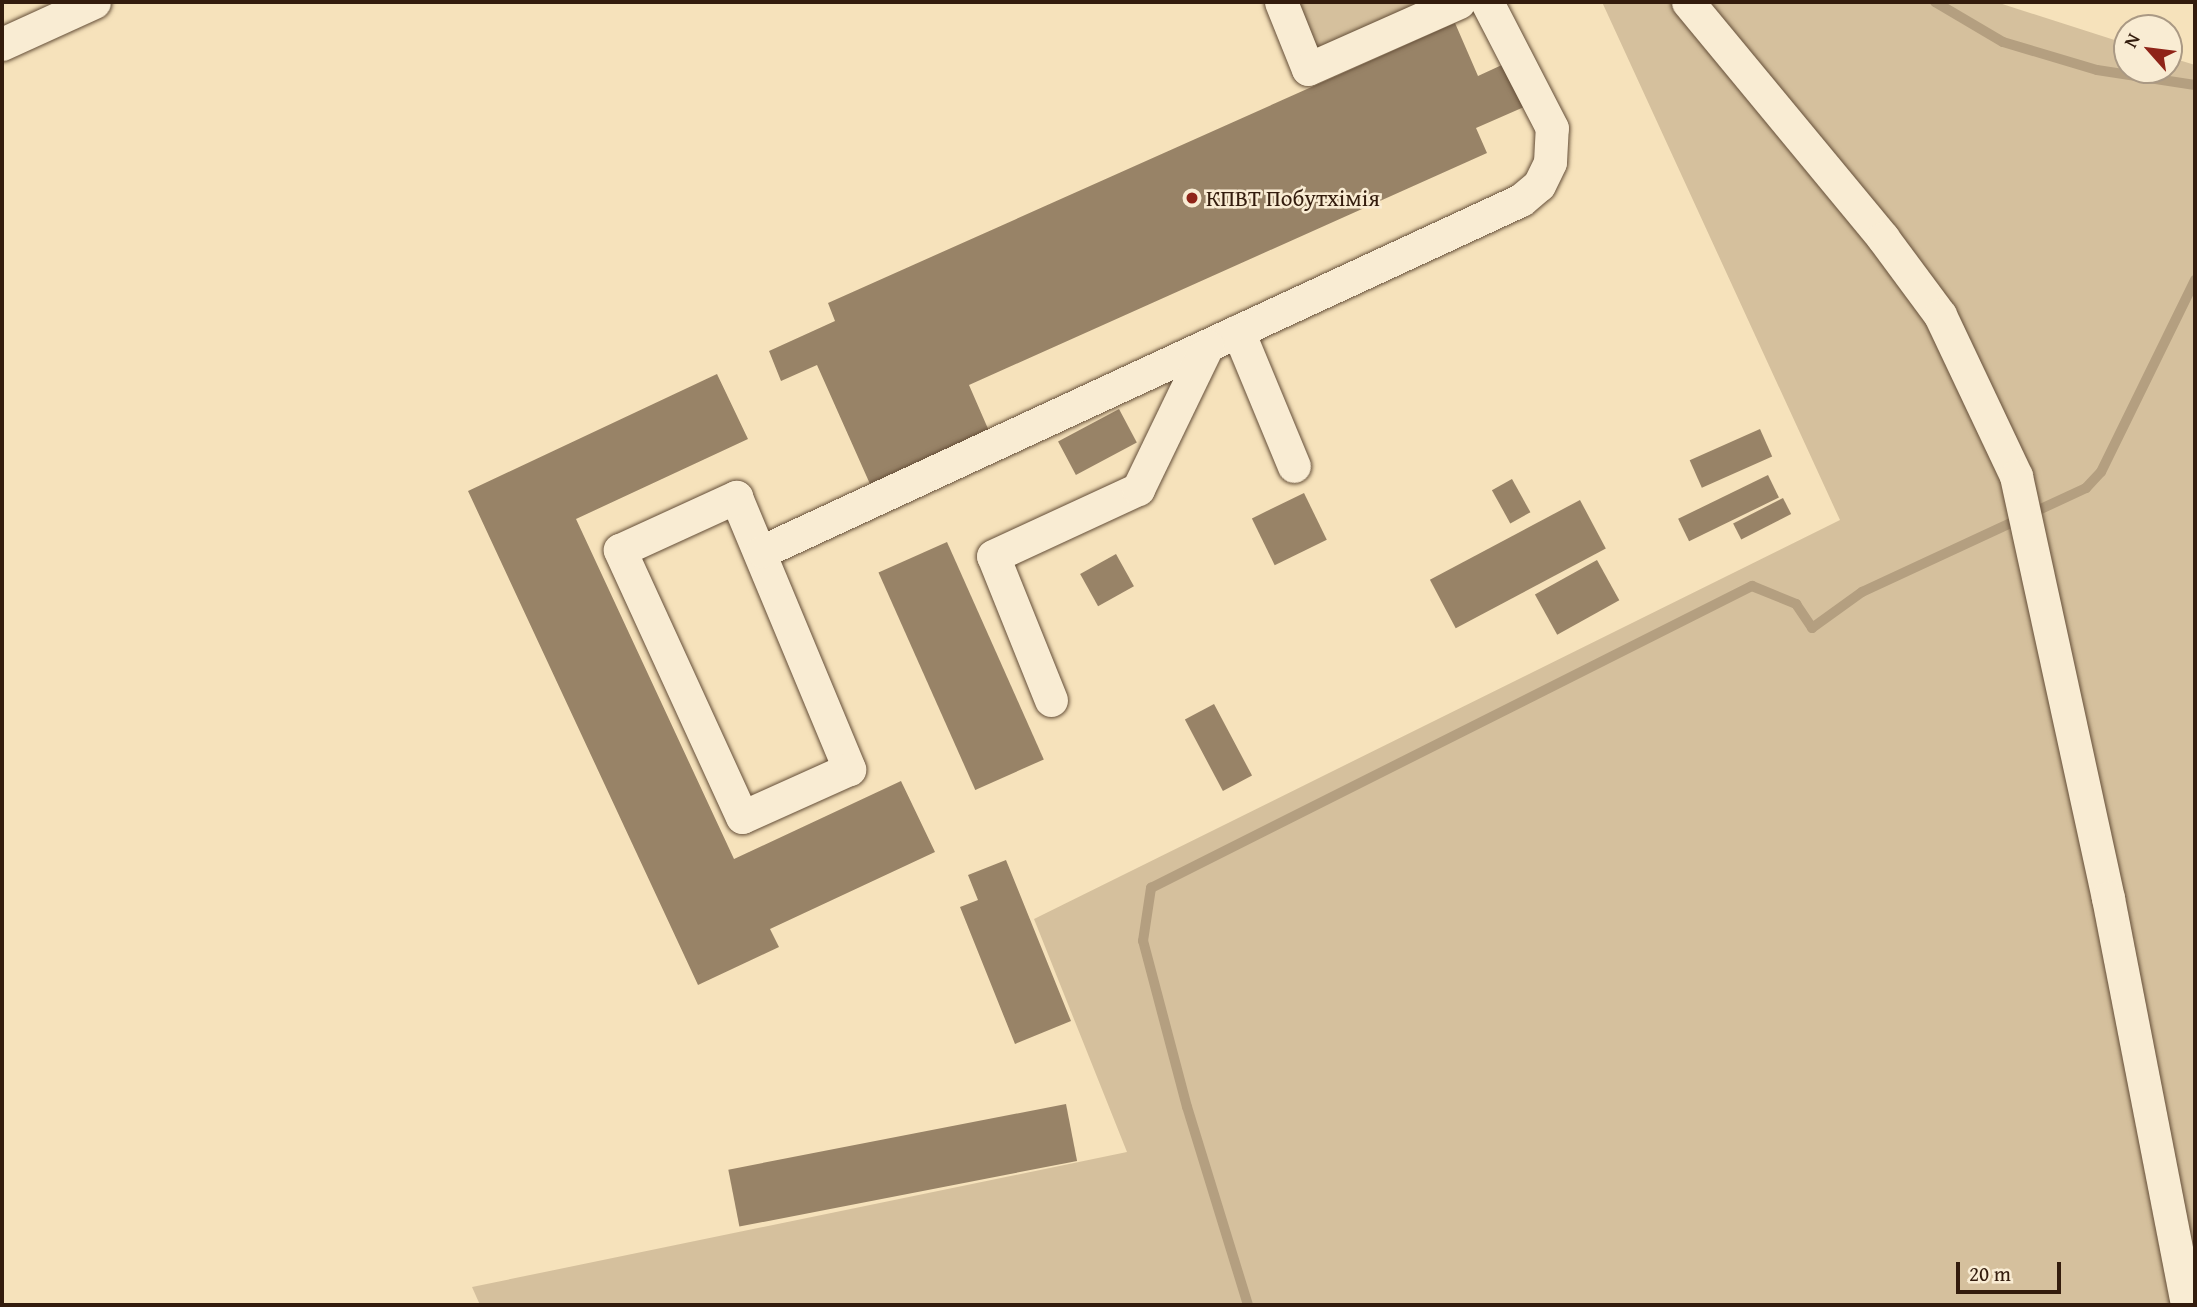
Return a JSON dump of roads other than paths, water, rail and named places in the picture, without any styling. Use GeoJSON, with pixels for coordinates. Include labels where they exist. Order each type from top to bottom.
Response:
{"type":"FeatureCollection","features":[{"type":"Feature","properties":{"kind":"street"},"geometry":{"type":"LineString","coordinates":[[2,44],[94,2]]}},
{"type":"Feature","properties":{"kind":"street"},"geometry":{"type":"LineString","coordinates":[[1280,2],[1308,69],[1459,2]]}},
{"type":"Feature","properties":{"kind":"street"},"geometry":{"type":"LineString","coordinates":[[763,551],[1521,200],[1539,185],[1550,162],[1552,128],[1486,2]]}},
{"type":"Feature","properties":{"kind":"street"},"geometry":{"type":"LineString","coordinates":[[1688,2],[1883,238],[1940,315],[2016,477],[2035,557],[2187,1305]]}},
{"type":"Feature","properties":{"kind":"street"},"geometry":{"type":"LineString","coordinates":[[1238,331],[1294,466]]}},
{"type":"Feature","properties":{"kind":"street"},"geometry":{"type":"LineString","coordinates":[[1051,700],[993,556],[1138,489],[1207,346]]}},
{"type":"Feature","properties":{"kind":"street"},"geometry":{"type":"LineString","coordinates":[[736,497],[763,551],[849,769],[742,817],[620,550],[736,497]]}},
{"type":"Feature","properties":{"kind":"waterway"},"geometry":{"type":"LineString","coordinates":[[1935,2],[2003,42],[2097,70],[2195,85]]}},
{"type":"Feature","properties":{"kind":"waterway"},"geometry":{"type":"LineString","coordinates":[[1248,1305],[1187,1107],[1143,941],[1151,888],[1752,586],[1796,604],[1812,628],[1862,592],[2086,488],[2101,472],[2195,280]]}},
{"type":"Feature","properties":{"kind":"place","name":"КПВТ Побутхімія"},"geometry":{"type":"Point","coordinates":[1192,198]}}]}
